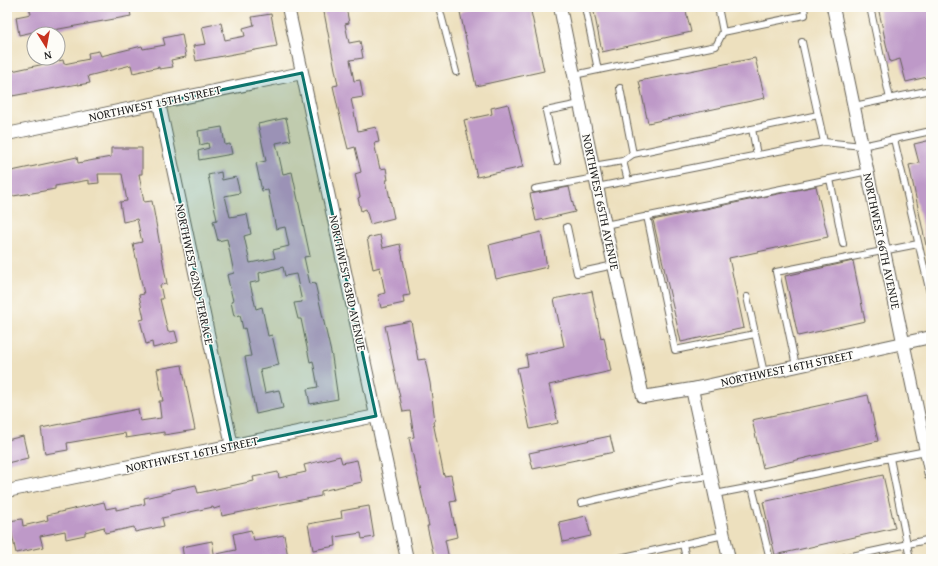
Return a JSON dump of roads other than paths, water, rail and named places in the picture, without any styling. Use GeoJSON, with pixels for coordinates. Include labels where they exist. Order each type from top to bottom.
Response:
{"type":"FeatureCollection","features":[{"type":"Feature","properties":{"kind":"street","name":"NORTHWEST 63RD AVENUE"},"geometry":{"type":"LineString","coordinates":[[288,7],[407,559]]}},
{"type":"Feature","properties":{"kind":"street","name":"NORTHWEST 65TH AVENUE"},"geometry":{"type":"LineString","coordinates":[[560,7],[605,225],[643,397]]}},
{"type":"Feature","properties":{"kind":"street","name":"NORTHWEST 66TH AVENUE"},"geometry":{"type":"LineString","coordinates":[[834,7],[931,475]]}},
{"type":"Feature","properties":{"kind":"street","name":"NORTHWEST 15TH STREET"},"geometry":{"type":"LineString","coordinates":[[7,134],[302,72]]}},
{"type":"Feature","properties":{"kind":"street","name":"NORTHWEST 62ND TERRACE"},"geometry":{"type":"LineString","coordinates":[[159,103],[232,446]]}},
{"type":"Feature","properties":{"kind":"street","name":"NORTHWEST 16TH STREET"},"geometry":{"type":"LineString","coordinates":[[643,397],[692,389],[931,337]]}},
{"type":"Feature","properties":{"kind":"street"},"geometry":{"type":"LineString","coordinates":[[692,389],[729,559]]}},
{"type":"Feature","properties":{"kind":"street","name":"NORTHWEST 16TH STREET"},"geometry":{"type":"LineString","coordinates":[[7,491],[376,416]]}},
{"type":"Feature","properties":{"kind":"lane"},"geometry":{"type":"LineString","coordinates":[[439,7],[456,72]]}},
{"type":"Feature","properties":{"kind":"lane"},"geometry":{"type":"LineString","coordinates":[[585,7],[598,70]]}},
{"type":"Feature","properties":{"kind":"lane"},"geometry":{"type":"LineString","coordinates":[[574,75],[716,46],[723,32],[718,7]]}},
{"type":"Feature","properties":{"kind":"lane"},"geometry":{"type":"LineString","coordinates":[[723,32],[805,15],[804,7]]}},
{"type":"Feature","properties":{"kind":"lane"},"geometry":{"type":"LineString","coordinates":[[870,7],[890,99]]}},
{"type":"Feature","properties":{"kind":"lane"},"geometry":{"type":"LineString","coordinates":[[802,42],[824,142]]}},
{"type":"Feature","properties":{"kind":"lane"},"geometry":{"type":"LineString","coordinates":[[620,88],[633,154]]}},
{"type":"Feature","properties":{"kind":"lane"},"geometry":{"type":"LineString","coordinates":[[854,106],[931,90]]}},
{"type":"Feature","properties":{"kind":"lane"},"geometry":{"type":"LineString","coordinates":[[557,161],[546,111],[580,104]]}},
{"type":"Feature","properties":{"kind":"lane"},"geometry":{"type":"LineString","coordinates":[[595,177],[633,154],[818,115]]}},
{"type":"Feature","properties":{"kind":"lane"},"geometry":{"type":"LineString","coordinates":[[752,129],[757,155]]}},
{"type":"Feature","properties":{"kind":"lane"},"geometry":{"type":"LineString","coordinates":[[535,189],[595,177],[628,181],[824,142],[862,146],[931,131]]}},
{"type":"Feature","properties":{"kind":"lane"},"geometry":{"type":"LineString","coordinates":[[894,139],[931,297]]}},
{"type":"Feature","properties":{"kind":"lane"},"geometry":{"type":"LineString","coordinates":[[623,161],[628,181]]}},
{"type":"Feature","properties":{"kind":"lane"},"geometry":{"type":"LineString","coordinates":[[605,225],[868,171]]}},
{"type":"Feature","properties":{"kind":"lane"},"geometry":{"type":"LineString","coordinates":[[830,179],[843,244]]}},
{"type":"Feature","properties":{"kind":"lane"},"geometry":{"type":"LineString","coordinates":[[647,216],[675,350],[756,334]]}},
{"type":"Feature","properties":{"kind":"lane"},"geometry":{"type":"LineString","coordinates":[[566,227],[576,273],[614,265]]}},
{"type":"Feature","properties":{"kind":"lane"},"geometry":{"type":"LineString","coordinates":[[796,366],[776,272],[918,244]]}},
{"type":"Feature","properties":{"kind":"lane"},"geometry":{"type":"LineString","coordinates":[[747,297],[764,373]]}},
{"type":"Feature","properties":{"kind":"lane"},"geometry":{"type":"LineString","coordinates":[[715,494],[926,451]]}},
{"type":"Feature","properties":{"kind":"lane"},"geometry":{"type":"LineString","coordinates":[[890,458],[910,559]]}},
{"type":"Feature","properties":{"kind":"lane"},"geometry":{"type":"LineString","coordinates":[[581,503],[685,479],[711,476]]}},
{"type":"Feature","properties":{"kind":"lane"},"geometry":{"type":"LineString","coordinates":[[752,487],[770,559]]}},
{"type":"Feature","properties":{"kind":"lane"},"geometry":{"type":"LineString","coordinates":[[615,559],[724,535]]}},
{"type":"Feature","properties":{"kind":"lane"},"geometry":{"type":"LineString","coordinates":[[838,559],[931,539]]}},
{"type":"Feature","properties":{"kind":"lane"},"geometry":{"type":"LineString","coordinates":[[683,544],[686,559]]}}]}
